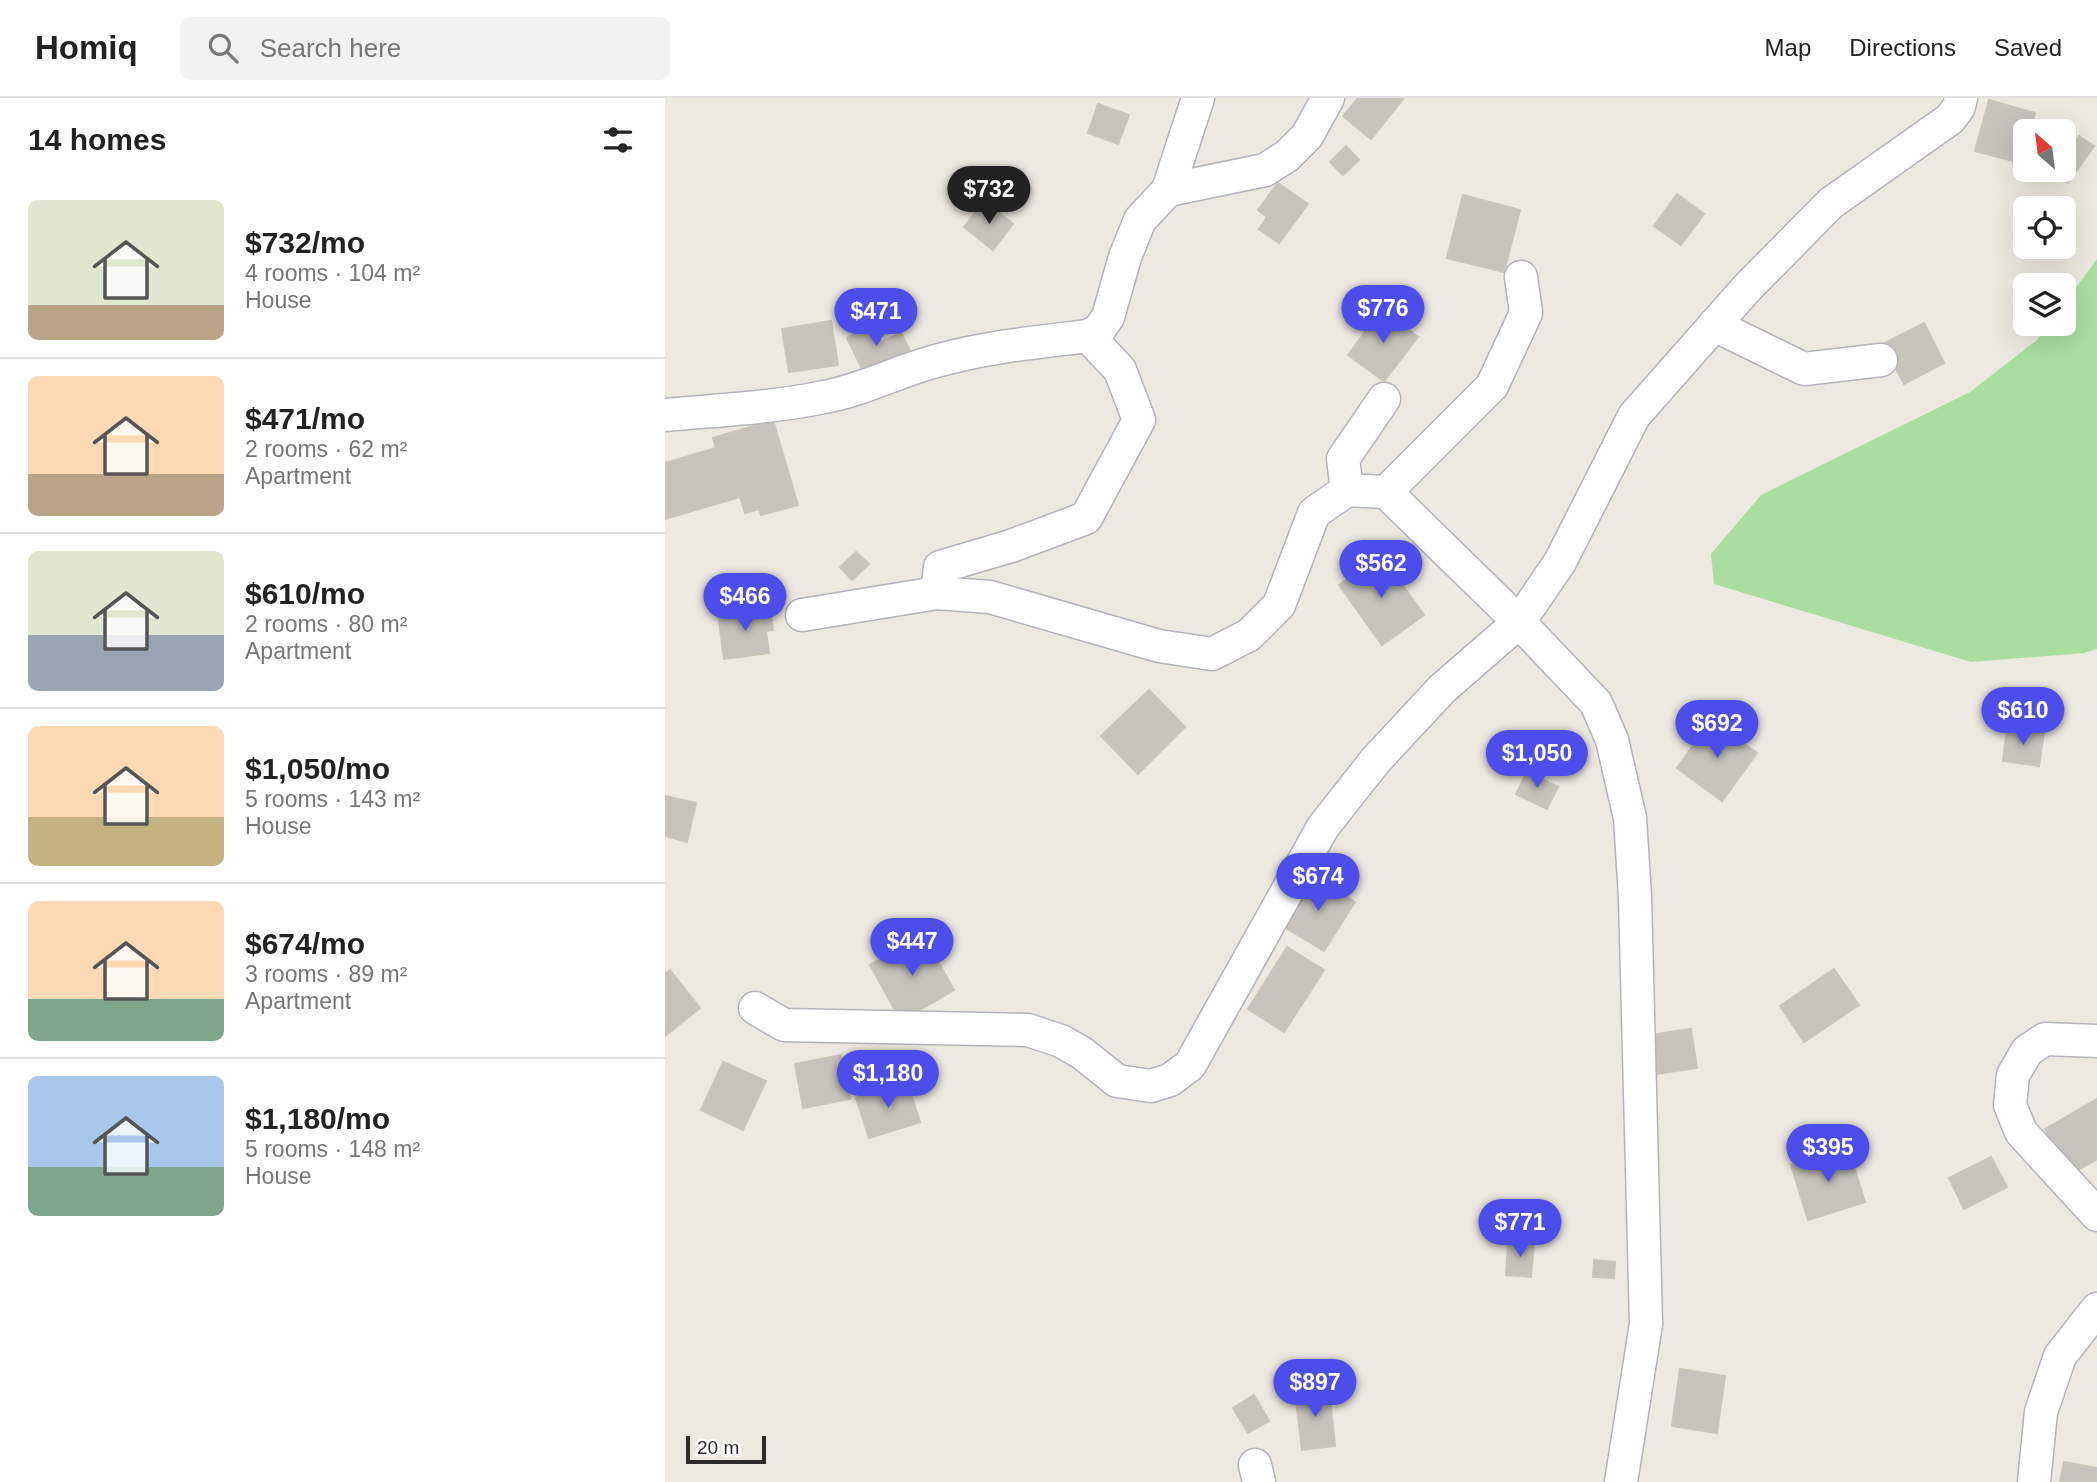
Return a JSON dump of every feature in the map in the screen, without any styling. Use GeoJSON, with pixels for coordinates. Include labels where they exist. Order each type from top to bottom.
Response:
{"type":"FeatureCollection","features":[{"type":"Feature","properties":{"kind":"street"},"geometry":{"type":"LineString","coordinates":[[665,415],[825,397],[863,387],[933,361],[990,347],[1088,336],[1099,330],[1108,317],[1125,257],[1140,220],[1168,190],[1198,98]]}},
{"type":"Feature","properties":{"kind":"street"},"geometry":{"type":"LineString","coordinates":[[1168,190],[1265,170],[1287,156],[1307,136],[1328,98]]}},
{"type":"Feature","properties":{"kind":"street"},"geometry":{"type":"LineString","coordinates":[[754,1008],[784,1026],[1028,1030],[1061,1041],[1083,1053],[1117,1081],[1151,1086],[1170,1080],[1189,1065],[1323,827],[1375,761],[1442,689],[1519,622],[1560,562],[1634,416],[1747,288],[1831,203],[1950,119],[1959,107],[1961,98]]}},
{"type":"Feature","properties":{"kind":"street"},"geometry":{"type":"LineString","coordinates":[[1386,492],[1492,386],[1526,313],[1521,277]]}},
{"type":"Feature","properties":{"kind":"street"},"geometry":{"type":"LineString","coordinates":[[1714,326],[1804,369],[1881,360]]}},
{"type":"Feature","properties":{"kind":"street"},"geometry":{"type":"LineString","coordinates":[[937,593],[940,567],[1011,546],[1086,518],[1139,420],[1120,370],[1088,336]]}},
{"type":"Feature","properties":{"kind":"street"},"geometry":{"type":"LineString","coordinates":[[1347,490],[1343,459],[1384,399]]}},
{"type":"Feature","properties":{"kind":"street"},"geometry":{"type":"LineString","coordinates":[[802,615],[937,593],[990,597],[1159,646],[1212,653],[1249,635],[1279,605],[1314,513],[1347,490],[1386,492],[1519,622],[1596,703],[1612,740],[1630,818],[1635,897],[1646,1324],[1621,1482]]}},
{"type":"Feature","properties":{"kind":"street"},"geometry":{"type":"LineString","coordinates":[[2097,1041],[2045,1039],[2027,1051],[2013,1075],[2010,1105],[2021,1132],[2097,1215]]}},
{"type":"Feature","properties":{"kind":"street"},"geometry":{"type":"LineString","coordinates":[[2035,1482],[2041,1412],[2060,1356],[2097,1309]]}},
{"type":"Feature","properties":{"kind":"green space"},"geometry":{"type":"Polygon","coordinates":[[[2097,259],[2097,649],[2084,653],[1971,662],[1714,584],[1711,554],[1761,495],[1970,392],[2040,336],[2076,336],[2076,287],[2097,259]]]}},
{"type":"Feature","properties":{"kind":"building"},"geometry":{"type":"Polygon","coordinates":[[[1358,98],[1403,99],[1371,139],[1343,116],[1358,98]]]}},
{"type":"Feature","properties":{"kind":"building"},"geometry":{"type":"Polygon","coordinates":[[[1989,100],[2035,113],[2033,119],[2013,119],[2013,161],[1975,151],[1989,100]]]}},
{"type":"Feature","properties":{"kind":"building"},"geometry":{"type":"Polygon","coordinates":[[[1098,104],[1129,115],[1118,144],[1088,133],[1098,104]]]}},
{"type":"Feature","properties":{"kind":"building"},"geometry":{"type":"Polygon","coordinates":[[[2079,136],[2094,146],[2076,172],[2076,140],[2079,136]]]}},
{"type":"Feature","properties":{"kind":"building"},"geometry":{"type":"Polygon","coordinates":[[[1346,146],[1359,160],[1343,175],[1330,162],[1346,146]]]}},
{"type":"Feature","properties":{"kind":"building"},"geometry":{"type":"Polygon","coordinates":[[[1278,183],[1308,204],[1279,243],[1259,229],[1267,217],[1258,210],[1278,183]]]}},
{"type":"Feature","properties":{"kind":"building"},"geometry":{"type":"Polygon","coordinates":[[[1677,194],[1704,214],[1681,245],[1654,226],[1677,194]]]}},
{"type":"Feature","properties":{"kind":"building"},"geometry":{"type":"Polygon","coordinates":[[[1463,195],[1520,210],[1504,272],[1447,258],[1463,195]]]}},
{"type":"Feature","properties":{"kind":"building"},"geometry":{"type":"Polygon","coordinates":[[[984,201],[1013,224],[993,250],[964,227],[984,201]]]}},
{"type":"Feature","properties":{"kind":"building"},"geometry":{"type":"Polygon","coordinates":[[[1382,309],[1418,337],[1384,381],[1348,355],[1382,309]]]}},
{"type":"Feature","properties":{"kind":"building"},"geometry":{"type":"Polygon","coordinates":[[[831,321],[838,365],[789,372],[782,329],[831,321]]]}},
{"type":"Feature","properties":{"kind":"building"},"geometry":{"type":"Polygon","coordinates":[[[1924,323],[1944,363],[1904,384],[1883,344],[1924,323]]]}},
{"type":"Feature","properties":{"kind":"building"},"geometry":{"type":"Polygon","coordinates":[[[872,325],[881,342],[901,333],[910,351],[864,373],[847,338],[872,325]]]}},
{"type":"Feature","properties":{"kind":"building"},"geometry":{"type":"Polygon","coordinates":[[[773,420],[798,505],[761,515],[759,509],[745,513],[740,497],[665,519],[665,463],[716,448],[713,438],[773,420]]]}},
{"type":"Feature","properties":{"kind":"building"},"geometry":{"type":"Polygon","coordinates":[[[856,552],[869,564],[852,580],[840,567],[856,552]]]}},
{"type":"Feature","properties":{"kind":"building"},"geometry":{"type":"Polygon","coordinates":[[[1381,555],[1424,615],[1382,645],[1339,585],[1381,555]]]}},
{"type":"Feature","properties":{"kind":"building"},"geometry":{"type":"Polygon","coordinates":[[[770,608],[773,630],[766,631],[769,653],[724,659],[718,614],[770,608]]]}},
{"type":"Feature","properties":{"kind":"building"},"geometry":{"type":"Polygon","coordinates":[[[1149,690],[1185,727],[1138,774],[1101,736],[1149,690]]]}},
{"type":"Feature","properties":{"kind":"building"},"geometry":{"type":"Polygon","coordinates":[[[1711,720],[1757,753],[1722,801],[1677,768],[1711,720]]]}},
{"type":"Feature","properties":{"kind":"building"},"geometry":{"type":"Polygon","coordinates":[[[2007,728],[2044,732],[2039,766],[2003,761],[2007,728]]]}},
{"type":"Feature","properties":{"kind":"building"},"geometry":{"type":"Polygon","coordinates":[[[1527,772],[1558,787],[1547,809],[1516,794],[1527,772]]]}},
{"type":"Feature","properties":{"kind":"building"},"geometry":{"type":"Polygon","coordinates":[[[665,796],[696,803],[687,842],[665,836],[665,796]]]}},
{"type":"Feature","properties":{"kind":"building"},"geometry":{"type":"Polygon","coordinates":[[[1312,875],[1355,902],[1324,951],[1281,925],[1312,875]]]}},
{"type":"Feature","properties":{"kind":"building"},"geometry":{"type":"Polygon","coordinates":[[[923,935],[954,990],[901,1021],[870,965],[923,935]]]}},
{"type":"Feature","properties":{"kind":"building"},"geometry":{"type":"Polygon","coordinates":[[[1287,947],[1324,970],[1284,1032],[1248,1009],[1287,947]]]}},
{"type":"Feature","properties":{"kind":"building"},"geometry":{"type":"Polygon","coordinates":[[[1834,969],[1859,1005],[1804,1042],[1780,1006],[1834,969]]]}},
{"type":"Feature","properties":{"kind":"building"},"geometry":{"type":"Polygon","coordinates":[[[670,970],[700,1008],[665,1036],[665,974],[670,970]]]}},
{"type":"Feature","properties":{"kind":"building"},"geometry":{"type":"Polygon","coordinates":[[[1691,1029],[1697,1068],[1655,1074],[1650,1035],[1691,1029]]]}},
{"type":"Feature","properties":{"kind":"building"},"geometry":{"type":"Polygon","coordinates":[[[841,1055],[850,1099],[803,1108],[795,1064],[841,1055]]]}},
{"type":"Feature","properties":{"kind":"building"},"geometry":{"type":"Polygon","coordinates":[[[723,1062],[766,1081],[743,1130],[701,1110],[723,1062]]]}},
{"type":"Feature","properties":{"kind":"building"},"geometry":{"type":"Polygon","coordinates":[[[907,1081],[920,1122],[869,1138],[856,1098],[907,1081]]]}},
{"type":"Feature","properties":{"kind":"building"},"geometry":{"type":"Polygon","coordinates":[[[2097,1099],[2097,1159],[2071,1174],[2045,1129],[2097,1099]]]}},
{"type":"Feature","properties":{"kind":"building"},"geometry":{"type":"Polygon","coordinates":[[[1848,1147],[1865,1202],[1808,1220],[1791,1165],[1848,1147]]]}},
{"type":"Feature","properties":{"kind":"building"},"geometry":{"type":"Polygon","coordinates":[[[1991,1157],[2007,1187],[1964,1209],[1949,1178],[1991,1157]]]}},
{"type":"Feature","properties":{"kind":"building"},"geometry":{"type":"Polygon","coordinates":[[[1508,1242],[1534,1244],[1531,1277],[1506,1275],[1508,1242]]]}},
{"type":"Feature","properties":{"kind":"building"},"geometry":{"type":"Polygon","coordinates":[[[1594,1260],[1615,1262],[1614,1278],[1593,1277],[1594,1260]]]}},
{"type":"Feature","properties":{"kind":"building"},"geometry":{"type":"Polygon","coordinates":[[[1680,1369],[1725,1376],[1717,1433],[1672,1426],[1680,1369]]]}},
{"type":"Feature","properties":{"kind":"building"},"geometry":{"type":"Polygon","coordinates":[[[1329,1389],[1335,1446],[1302,1450],[1295,1393],[1329,1389]]]}},
{"type":"Feature","properties":{"kind":"building"},"geometry":{"type":"Polygon","coordinates":[[[1254,1395],[1269,1421],[1248,1433],[1233,1408],[1254,1395]]]}},
{"type":"Feature","properties":{"kind":"building"},"geometry":{"type":"Polygon","coordinates":[[[2064,1462],[2097,1468],[2097,1482],[2060,1482],[2064,1462]]]}}]}
